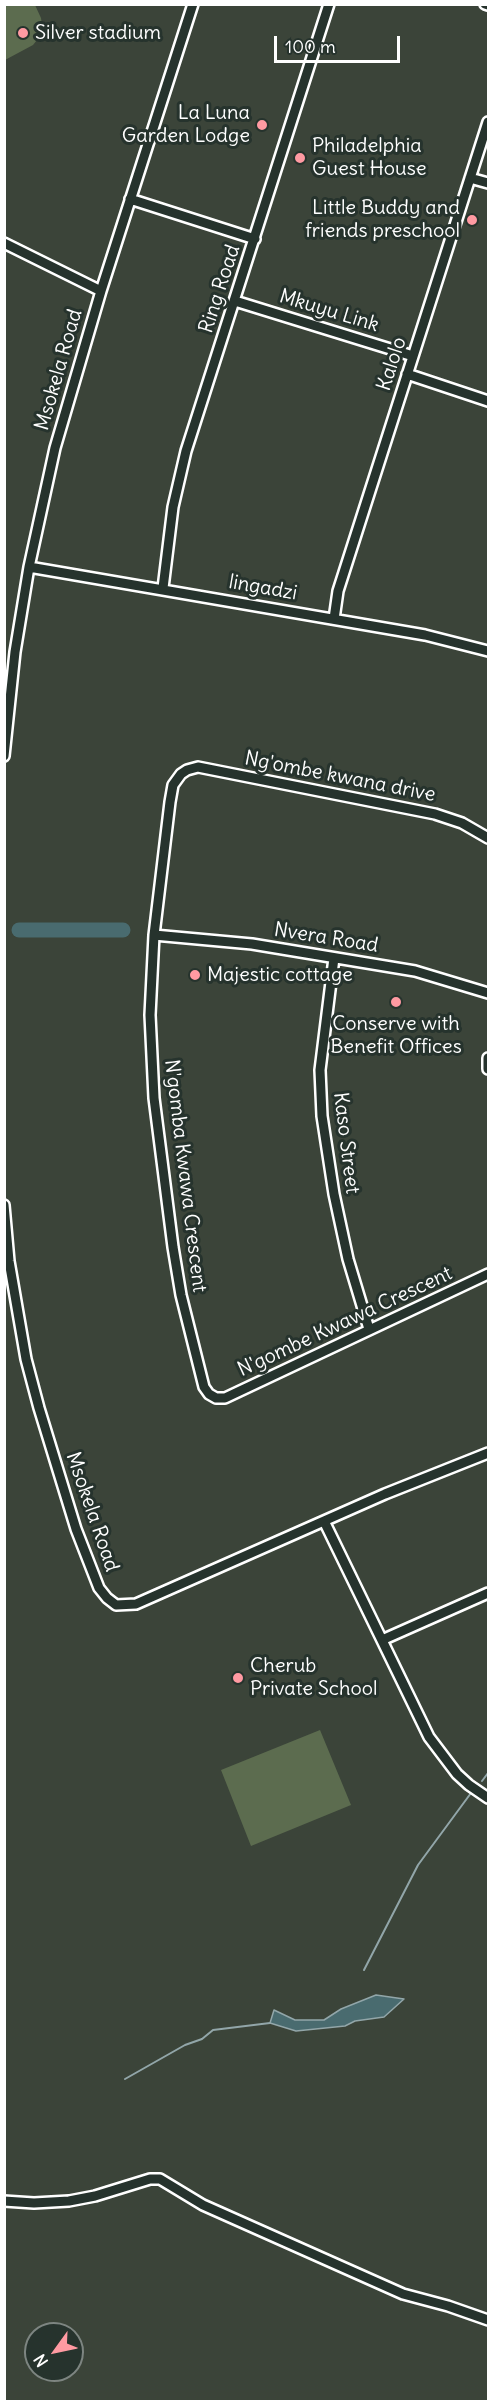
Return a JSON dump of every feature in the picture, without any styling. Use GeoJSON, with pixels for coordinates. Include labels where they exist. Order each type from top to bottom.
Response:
{"type":"FeatureCollection","features":[{"type":"Feature","properties":{"kind":"street","name":"Msokela Road"},"geometry":{"type":"LineString","coordinates":[[4,756],[15,652],[29,567],[55,448],[101,291],[193,4]]}},
{"type":"Feature","properties":{"kind":"street","name":"Ring Road"},"geometry":{"type":"LineString","coordinates":[[163,588],[173,507],[181,468],[329,4]]}},
{"type":"Feature","properties":{"kind":"street","name":"Kalolo"},"geometry":{"type":"LineString","coordinates":[[334,619],[338,591],[489,122]]}},
{"type":"Feature","properties":{"kind":"street"},"geometry":{"type":"LineString","coordinates":[[470,178],[489,183]]}},
{"type":"Feature","properties":{"kind":"street"},"geometry":{"type":"LineString","coordinates":[[130,199],[255,239]]}},
{"type":"Feature","properties":{"kind":"street"},"geometry":{"type":"LineString","coordinates":[[4,243],[101,291]]}},
{"type":"Feature","properties":{"kind":"street","name":"Mkuyu Link"},"geometry":{"type":"LineString","coordinates":[[235,301],[413,356]]}},
{"type":"Feature","properties":{"kind":"street"},"geometry":{"type":"LineString","coordinates":[[407,374],[489,401]]}},
{"type":"Feature","properties":{"kind":"street","name":"lingadzi"},"geometry":{"type":"LineString","coordinates":[[29,567],[163,588],[425,635],[489,651]]}},
{"type":"Feature","properties":{"kind":"street","name":"Ng'ombe kwana drive"},"geometry":{"type":"LineString","coordinates":[[181,774],[198,767],[435,813],[462,823],[489,838]]}},
{"type":"Feature","properties":{"kind":"street","name":"N'gomba Kwawa Crescent"},"geometry":{"type":"LineString","coordinates":[[181,774],[173,785],[170,802],[154,934],[150,1026],[154,1098],[162,1173],[181,1295],[204,1387],[216,1398]]}},
{"type":"Feature","properties":{"kind":"street","name":"Nvera Road"},"geometry":{"type":"LineString","coordinates":[[154,934],[241,943],[416,971],[489,993]]}},
{"type":"Feature","properties":{"kind":"street","name":"Kaso Street"},"geometry":{"type":"LineString","coordinates":[[334,958],[320,1070],[322,1116],[334,1194],[348,1259],[369,1329]]}},
{"type":"Feature","properties":{"kind":"street"},"geometry":{"type":"LineString","coordinates":[[489,1058],[489,1069]]}},
{"type":"Feature","properties":{"kind":"street","name":"Msokela Road"},"geometry":{"type":"LineString","coordinates":[[4,1205],[7,1262],[26,1359],[58,1476],[99,1588],[116,1605],[136,1604],[386,1494],[489,1454]]}},
{"type":"Feature","properties":{"kind":"street","name":"N'gombe Kwawa Crescent"},"geometry":{"type":"LineString","coordinates":[[216,1398],[225,1398],[489,1274]]}},
{"type":"Feature","properties":{"kind":"street"},"geometry":{"type":"LineString","coordinates":[[324,1521],[429,1737],[463,1780],[489,1798]]}},
{"type":"Feature","properties":{"kind":"street"},"geometry":{"type":"LineString","coordinates":[[382,1640],[489,1593]]}},
{"type":"Feature","properties":{"kind":"street"},"geometry":{"type":"LineString","coordinates":[[4,2202],[69,2201],[160,2179],[203,2205],[402,2294],[489,2320]]}},
{"type":"Feature","properties":{"kind":"green space","name":"Silver stadium"},"geometry":{"type":"Polygon","coordinates":[[[4,5],[35,5],[42,26],[41,35],[33,45],[5,60],[4,5]]]}},
{"type":"Feature","properties":{"kind":"green space"},"geometry":{"type":"Polygon","coordinates":[[[320,1730],[351,1805],[251,1846],[221,1770],[320,1730]]]}},
{"type":"Feature","properties":{"kind":"water"},"geometry":{"type":"Polygon","coordinates":[[[376,1995],[404,1999],[384,2017],[355,2021],[345,2026],[296,2031],[270,2023],[274,2010],[295,2020],[324,2020],[341,2009],[376,1995]]]}},
{"type":"Feature","properties":{"kind":"waterway"},"geometry":{"type":"LineString","coordinates":[[19,930],[123,930]]}},
{"type":"Feature","properties":{"kind":"waterway"},"geometry":{"type":"LineString","coordinates":[[482,1781],[488,1773]]}},
{"type":"Feature","properties":{"kind":"waterway"},"geometry":{"type":"LineString","coordinates":[[364,1970],[418,1865],[471,1793]]}},
{"type":"Feature","properties":{"kind":"waterway"},"geometry":{"type":"LineString","coordinates":[[125,2079],[185,2045],[202,2039],[213,2030],[270,2023]]}},
{"type":"Feature","properties":{"kind":"place","name":"Silver stadium"},"geometry":{"type":"Point","coordinates":[23,33]}},
{"type":"Feature","properties":{"kind":"place","name":"La Luna Garden Lodge"},"geometry":{"type":"Point","coordinates":[262,125]}},
{"type":"Feature","properties":{"kind":"place","name":"Philadelphia Guest House"},"geometry":{"type":"Point","coordinates":[300,158]}},
{"type":"Feature","properties":{"kind":"place","name":"Little Buddy and friends preschool"},"geometry":{"type":"Point","coordinates":[472,220]}},
{"type":"Feature","properties":{"kind":"place","name":"Majestic cottage"},"geometry":{"type":"Point","coordinates":[195,975]}},
{"type":"Feature","properties":{"kind":"place","name":"Conserve with Benefit Offices"},"geometry":{"type":"Point","coordinates":[396,1002]}},
{"type":"Feature","properties":{"kind":"place","name":"Cherub Private School"},"geometry":{"type":"Point","coordinates":[238,1678]}}]}
